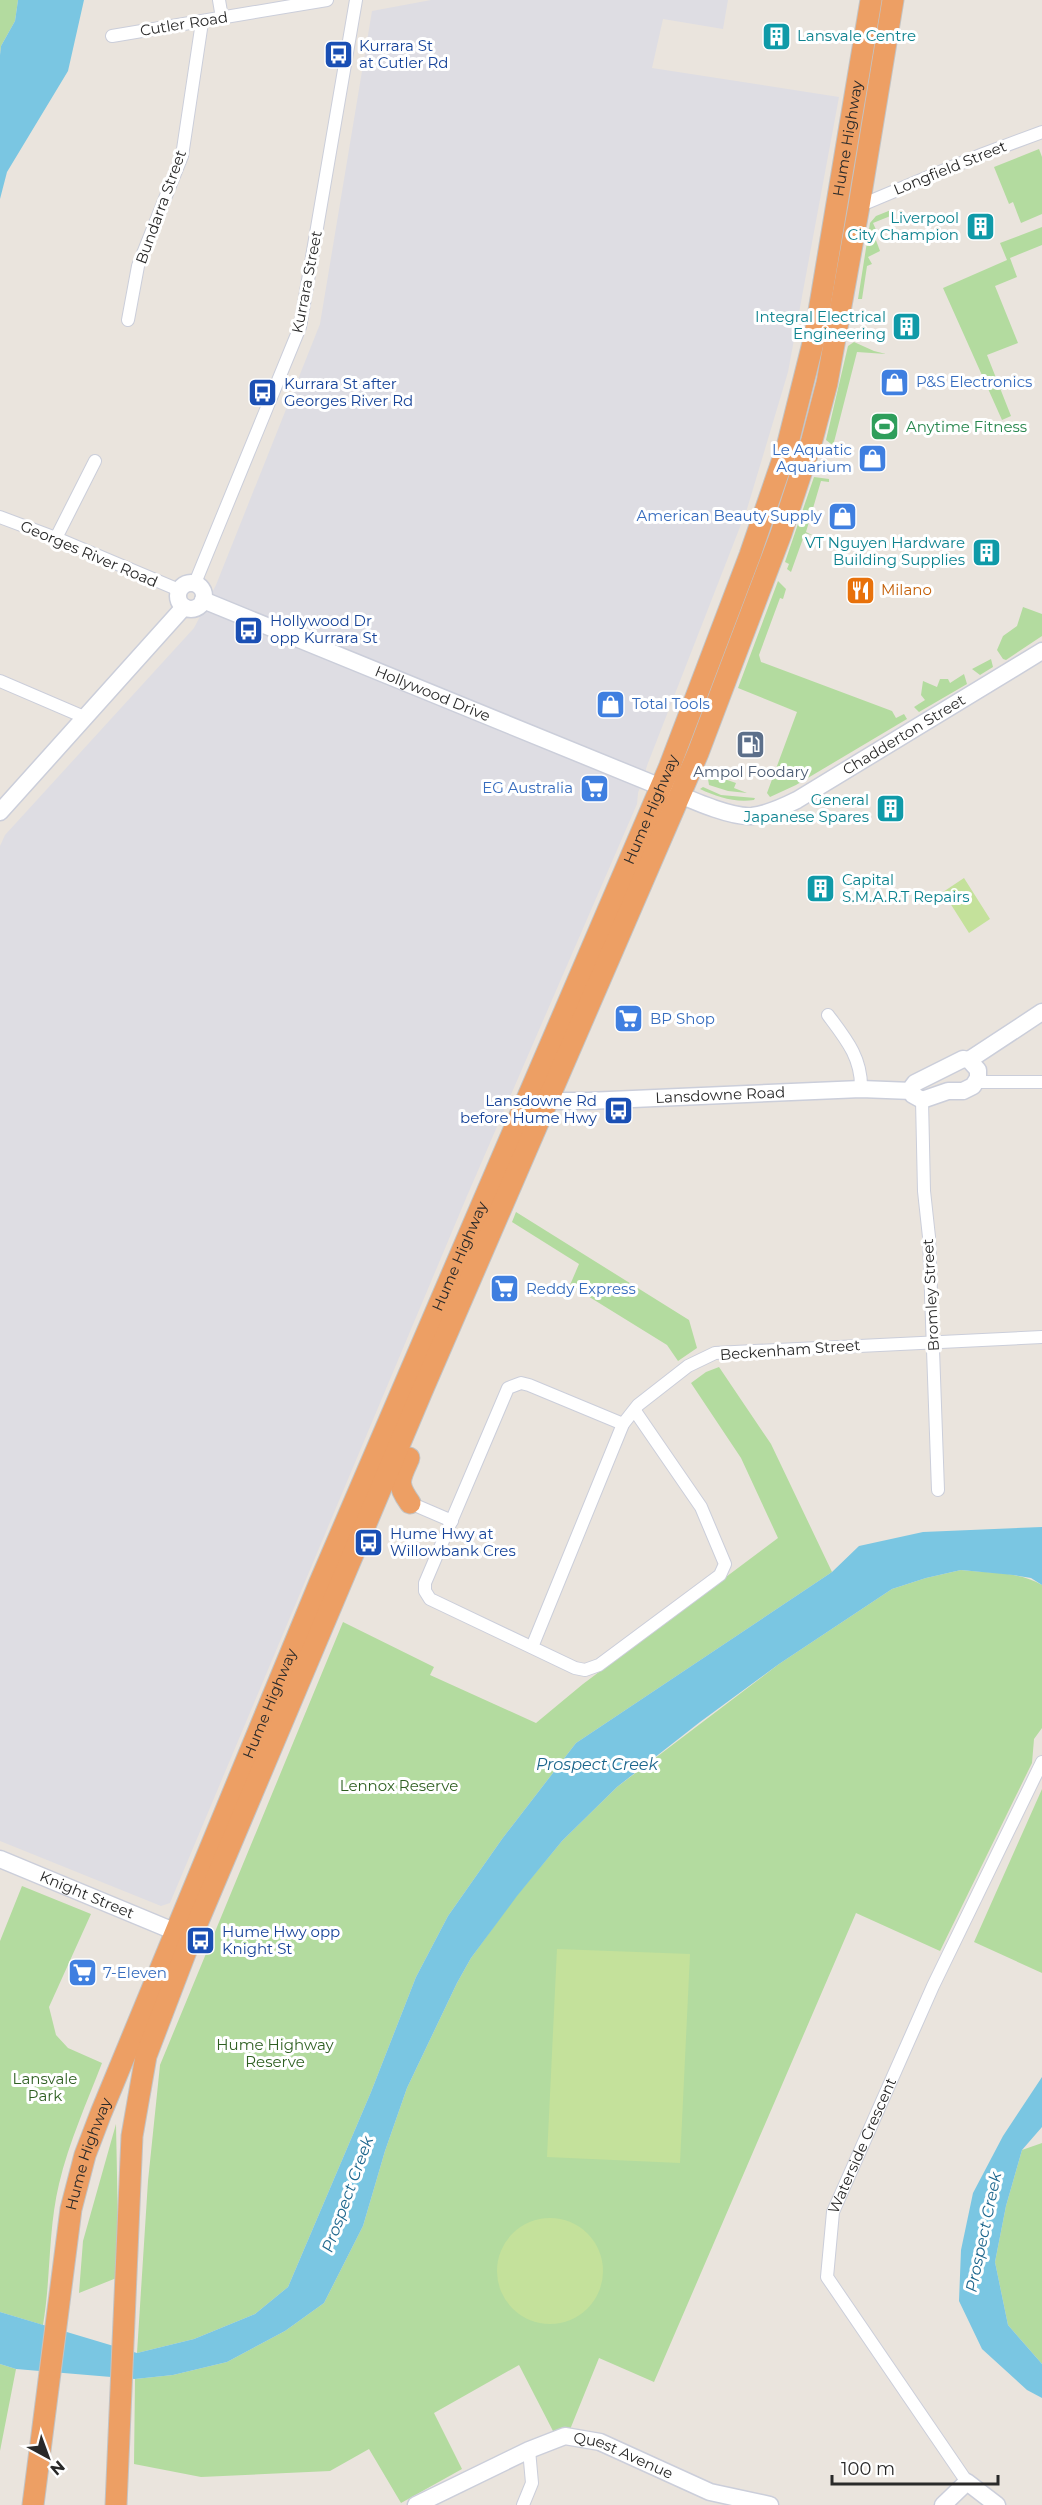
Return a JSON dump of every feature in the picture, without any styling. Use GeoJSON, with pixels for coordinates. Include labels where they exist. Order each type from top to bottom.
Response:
{"type":"FeatureCollection","features":[{"type":"Feature","properties":{"kind":"highway","name":"Hume Highway"},"geometry":{"type":"LineString","coordinates":[[116,2505],[132,2136],[146,2056],[196,1927],[422,1391],[661,787],[765,512],[802,392],[815,335],[871,0]]}},
{"type":"Feature","properties":{"kind":"highway","name":"Hume Highway"},"geometry":{"type":"LineString","coordinates":[[33,2505],[71,2209],[85,2155],[113,2081],[320,1582],[539,1096],[680,795],[781,534],[810,448],[834,348],[860,206],[893,0]]}},
{"type":"Feature","properties":{"kind":"highway"},"geometry":{"type":"LineString","coordinates":[[410,1503],[400,1489],[399,1482],[421,1427],[422,1391]]}},
{"type":"Feature","properties":{"kind":"highway"},"geometry":{"type":"LineString","coordinates":[[371,1512],[388,1503],[410,1503]]}},
{"type":"Feature","properties":{"kind":"street"},"geometry":{"type":"LineString","coordinates":[[219,0],[222,18]]}},
{"type":"Feature","properties":{"kind":"street","name":"Cutler Road"},"geometry":{"type":"LineString","coordinates":[[112,36],[327,0]]}},
{"type":"Feature","properties":{"kind":"street","name":"Kurrara Street"},"geometry":{"type":"LineString","coordinates":[[195,584],[300,327],[356,0]]}},
{"type":"Feature","properties":{"kind":"street","name":"Bundarra Street"},"geometry":{"type":"LineString","coordinates":[[128,320],[138,266],[182,156],[202,22]]}},
{"type":"Feature","properties":{"kind":"street","name":"Longfield Street"},"geometry":{"type":"LineString","coordinates":[[860,206],[983,154],[1042,132]]}},
{"type":"Feature","properties":{"kind":"street"},"geometry":{"type":"LineString","coordinates":[[56,538],[95,460]]}},
{"type":"Feature","properties":{"kind":"street","name":"Georges River Road"},"geometry":{"type":"LineString","coordinates":[[0,517],[179,590]]}},
{"type":"Feature","properties":{"kind":"street"},"geometry":{"type":"LineString","coordinates":[[195,584],[203,592],[203,600],[195,608],[183,607],[179,602],[179,590],[184,585],[195,584]]}},
{"type":"Feature","properties":{"kind":"street","name":"Hollywood Drive"},"geometry":{"type":"LineString","coordinates":[[203,600],[661,787]]}},
{"type":"Feature","properties":{"kind":"street"},"geometry":{"type":"LineString","coordinates":[[0,812],[183,607]]}},
{"type":"Feature","properties":{"kind":"street","name":"Chadderton Street"},"geometry":{"type":"LineString","coordinates":[[661,787],[714,808],[746,816],[774,810],[796,800],[1042,651]]}},
{"type":"Feature","properties":{"kind":"street"},"geometry":{"type":"LineString","coordinates":[[0,681],[84,717]]}},
{"type":"Feature","properties":{"kind":"street"},"geometry":{"type":"LineString","coordinates":[[1042,1012],[969,1060],[958,1060],[940,1072],[915,1083],[917,1095],[966,1090],[976,1082],[1042,1082]]}},
{"type":"Feature","properties":{"kind":"street"},"geometry":{"type":"LineString","coordinates":[[828,1015],[858,1059],[861,1089]]}},
{"type":"Feature","properties":{"kind":"street"},"geometry":{"type":"LineString","coordinates":[[969,1060],[978,1070],[976,1082]]}},
{"type":"Feature","properties":{"kind":"street","name":"Lansdowne Road"},"geometry":{"type":"LineString","coordinates":[[539,1096],[586,1101],[861,1089],[917,1095]]}},
{"type":"Feature","properties":{"kind":"street","name":"Bromley Street"},"geometry":{"type":"LineString","coordinates":[[917,1095],[929,1237],[938,1490]]}},
{"type":"Feature","properties":{"kind":"street","name":"Beckenham Street"},"geometry":{"type":"LineString","coordinates":[[532,1647],[623,1424],[638,1405],[688,1366],[715,1353],[1042,1337]]}},
{"type":"Feature","properties":{"kind":"street"},"geometry":{"type":"LineString","coordinates":[[623,1424],[529,1385],[521,1383],[508,1388],[425,1583],[425,1591],[429,1599],[576,1668],[585,1670],[599,1665],[720,1575],[725,1564],[701,1507],[635,1411]]}},
{"type":"Feature","properties":{"kind":"street"},"geometry":{"type":"LineString","coordinates":[[410,1503],[452,1521]]}},
{"type":"Feature","properties":{"kind":"street","name":"Waterside Crescent"},"geometry":{"type":"LineString","coordinates":[[997,2505],[967,2482],[827,2277],[833,2212],[933,1986],[1042,1762]]}},
{"type":"Feature","properties":{"kind":"street","name":"Knight Street"},"geometry":{"type":"LineString","coordinates":[[0,1859],[176,1932]]}},
{"type":"Feature","properties":{"kind":"street","name":"Quest Avenue"},"geometry":{"type":"LineString","coordinates":[[416,2505],[529,2450],[565,2436],[600,2442],[708,2498],[770,2505]]}},
{"type":"Feature","properties":{"kind":"street"},"geometry":{"type":"LineString","coordinates":[[523,2505],[532,2483],[529,2450]]}},
{"type":"Feature","properties":{"kind":"street"},"geometry":{"type":"LineString","coordinates":[[943,2505],[967,2482]]}},
{"type":"Feature","properties":{"kind":"shaded area"},"geometry":{"type":"Polygon","coordinates":[[[431,0],[728,0],[723,29],[663,19],[652,68],[839,97],[788,372],[747,509],[648,763],[638,793],[637,804],[467,1196],[170,1903],[161,1906],[0,1841],[0,846],[5,835],[194,628],[216,585],[320,324],[372,11],[431,0]]]}},
{"type":"Feature","properties":{"kind":"green space"},"geometry":{"type":"Polygon","coordinates":[[[0,0],[18,0],[15,21],[1,46],[0,55],[0,0]]]}},
{"type":"Feature","properties":{"kind":"green space"},"geometry":{"type":"Polygon","coordinates":[[[1039,149],[1042,157],[1042,214],[1021,223],[1013,202],[1009,204],[994,167],[1039,149]]]}},
{"type":"Feature","properties":{"kind":"green space"},"geometry":{"type":"Polygon","coordinates":[[[891,210],[893,215],[873,223],[877,232],[874,235],[880,251],[868,257],[872,264],[867,266],[862,299],[858,299],[870,223],[876,216],[891,210]]]}},
{"type":"Feature","properties":{"kind":"green space"},"geometry":{"type":"Polygon","coordinates":[[[1042,227],[1042,245],[1010,258],[1017,277],[995,286],[1018,343],[987,355],[1011,416],[1002,420],[943,288],[1007,260],[1000,243],[1042,227]]]}},
{"type":"Feature","properties":{"kind":"green space"},"geometry":{"type":"Polygon","coordinates":[[[854,342],[886,354],[857,352],[834,442],[843,446],[843,450],[840,451],[826,440],[848,346],[854,342]]]}},
{"type":"Feature","properties":{"kind":"green space"},"geometry":{"type":"Polygon","coordinates":[[[814,477],[829,479],[829,482],[821,481],[806,532],[814,536],[805,533],[791,572],[787,569],[789,564],[785,562],[814,477]]]}},
{"type":"Feature","properties":{"kind":"green space"},"geometry":{"type":"Polygon","coordinates":[[[778,581],[786,589],[783,599],[780,598],[759,655],[761,662],[892,711],[896,718],[904,714],[907,719],[796,785],[770,797],[767,793],[797,712],[738,688],[778,581]]]}},
{"type":"Feature","properties":{"kind":"green space"},"geometry":{"type":"Polygon","coordinates":[[[1023,607],[1042,614],[1042,636],[1006,660],[1003,659],[997,650],[1003,636],[1017,626],[1023,607]]]}},
{"type":"Feature","properties":{"kind":"green space"},"geometry":{"type":"Polygon","coordinates":[[[991,659],[993,667],[980,675],[972,669],[991,659]]]}},
{"type":"Feature","properties":{"kind":"green space"},"geometry":{"type":"Polygon","coordinates":[[[964,674],[967,684],[919,712],[914,707],[925,700],[921,695],[923,681],[937,687],[940,679],[948,679],[950,683],[964,674]]]}},
{"type":"Feature","properties":{"kind":"green space"},"geometry":{"type":"Polygon","coordinates":[[[707,773],[736,783],[734,788],[747,793],[728,791],[709,785],[707,773]]]}},
{"type":"Feature","properties":{"kind":"green space"},"geometry":{"type":"Polygon","coordinates":[[[703,787],[721,795],[755,798],[747,801],[726,799],[700,789],[703,787]]]}},
{"type":"Feature","properties":{"kind":"green space"},"geometry":{"type":"Polygon","coordinates":[[[964,878],[990,919],[969,933],[943,892],[964,878]]]}},
{"type":"Feature","properties":{"kind":"green space"},"geometry":{"type":"Polygon","coordinates":[[[516,1212],[689,1320],[697,1348],[678,1361],[667,1345],[570,1285],[579,1264],[512,1222],[516,1212]]]}},
{"type":"Feature","properties":{"kind":"green space"},"geometry":{"type":"Polygon","coordinates":[[[719,1367],[771,1444],[832,1572],[576,1743],[502,1839],[448,1916],[416,1977],[371,2092],[288,2287],[255,2314],[194,2339],[137,2353],[148,2181],[160,2065],[343,1622],[434,1667],[430,1675],[536,1723],[583,1684],[778,1538],[741,1458],[691,1383],[706,1372],[719,1367]]]}},
{"type":"Feature","properties":{"kind":"green space"},"geometry":{"type":"Polygon","coordinates":[[[961,1570],[1013,1575],[1042,1585],[1042,1728],[1034,1739],[1032,1763],[940,1951],[856,1913],[654,2382],[599,2358],[569,2432],[553,2431],[519,2365],[434,2413],[462,2469],[401,2503],[369,2449],[330,2471],[201,2477],[134,2464],[135,2379],[173,2375],[227,2362],[285,2331],[324,2303],[363,2226],[385,2151],[407,2088],[457,1983],[471,1958],[513,1900],[562,1841],[617,1787],[779,1664],[892,1589],[961,1570]]]}},
{"type":"Feature","properties":{"kind":"green space"},"geometry":{"type":"Polygon","coordinates":[[[1042,1789],[1042,1973],[974,1942],[1042,1789]]]}},
{"type":"Feature","properties":{"kind":"green space","name":"Lansvale Park"},"geometry":{"type":"Polygon","coordinates":[[[22,1886],[91,1914],[49,2007],[56,2035],[68,2048],[102,2063],[73,2138],[55,2201],[43,2325],[0,2312],[0,1941],[22,1886]]]}},
{"type":"Feature","properties":{"kind":"green space"},"geometry":{"type":"Polygon","coordinates":[[[557,1949],[690,1954],[680,2163],[547,2157],[557,1949]]]}},
{"type":"Feature","properties":{"kind":"green space"},"geometry":{"type":"Polygon","coordinates":[[[116,2124],[119,2277],[79,2293],[83,2241],[116,2124]]]}},
{"type":"Feature","properties":{"kind":"green space"},"geometry":{"type":"Polygon","coordinates":[[[1042,2143],[1042,2364],[1008,2325],[995,2262],[1006,2206],[1022,2150],[1042,2143]]]}},
{"type":"Feature","properties":{"kind":"green space"},"geometry":{"type":"Polygon","coordinates":[[[550,2218],[570,2222],[587,2234],[599,2251],[603,2271],[599,2291],[587,2308],[570,2320],[550,2324],[530,2320],[513,2308],[501,2291],[497,2271],[501,2251],[513,2234],[530,2222],[550,2218]]]}},
{"type":"Feature","properties":{"kind":"green space"},"geometry":{"type":"Polygon","coordinates":[[[0,2364],[16,2369],[0,2451],[0,2364]]]}},
{"type":"Feature","properties":{"kind":"water"},"geometry":{"type":"Polygon","coordinates":[[[18,0],[84,0],[68,71],[7,172],[0,199],[0,55],[1,46],[15,21],[18,0]]]}},
{"type":"Feature","properties":{"kind":"water","name":"Prospect Creek"},"geometry":{"type":"Polygon","coordinates":[[[1042,1527],[1042,1585],[1031,1578],[961,1570],[892,1589],[779,1664],[700,1722],[617,1787],[562,1841],[471,1958],[457,1983],[407,2088],[385,2151],[363,2226],[324,2303],[285,2331],[227,2362],[173,2375],[135,2379],[16,2369],[0,2364],[0,2312],[137,2353],[194,2339],[255,2314],[288,2287],[371,2092],[416,1977],[448,1916],[502,1839],[576,1743],[832,1572],[859,1546],[923,1532],[1042,1527]]]}},
{"type":"Feature","properties":{"kind":"water","name":"Prospect Creek"},"geometry":{"type":"Polygon","coordinates":[[[1042,2077],[1042,2127],[1022,2150],[1006,2206],[995,2262],[1008,2325],[1042,2364],[1042,2398],[1027,2390],[982,2349],[959,2301],[961,2250],[973,2193],[1003,2136],[1042,2077]]]}},
{"type":"Feature","properties":{"kind":"place","name":"Lansvale Centre"},"geometry":{"type":"Point","coordinates":[776,36]}},
{"type":"Feature","properties":{"kind":"place","name":"Kurrara St at Cutler Rd"},"geometry":{"type":"Point","coordinates":[338,55]}},
{"type":"Feature","properties":{"kind":"place","name":"Liverpool City Champion"},"geometry":{"type":"Point","coordinates":[980,227]}},
{"type":"Feature","properties":{"kind":"place","name":"Integral Electrical Engineering"},"geometry":{"type":"Point","coordinates":[907,326]}},
{"type":"Feature","properties":{"kind":"place","name":"P&S Electronics"},"geometry":{"type":"Point","coordinates":[895,382]}},
{"type":"Feature","properties":{"kind":"place","name":"Kurrara St after Georges River Rd"},"geometry":{"type":"Point","coordinates":[263,393]}},
{"type":"Feature","properties":{"kind":"place","name":"Anytime Fitness"},"geometry":{"type":"Point","coordinates":[885,427]}},
{"type":"Feature","properties":{"kind":"place","name":"Le Aquatic Aquarium"},"geometry":{"type":"Point","coordinates":[873,459]}},
{"type":"Feature","properties":{"kind":"place","name":"American Beauty Supply"},"geometry":{"type":"Point","coordinates":[843,516]}},
{"type":"Feature","properties":{"kind":"place","name":"VT Nguyen Hardware Building Supplies"},"geometry":{"type":"Point","coordinates":[986,552]}},
{"type":"Feature","properties":{"kind":"place","name":"Milano"},"geometry":{"type":"Point","coordinates":[860,590]}},
{"type":"Feature","properties":{"kind":"place","name":"Hollywood Dr opp Kurrara St"},"geometry":{"type":"Point","coordinates":[249,630]}},
{"type":"Feature","properties":{"kind":"place","name":"Total Tools"},"geometry":{"type":"Point","coordinates":[611,704]}},
{"type":"Feature","properties":{"kind":"place","name":"Ampol Foodary"},"geometry":{"type":"Point","coordinates":[751,745]}},
{"type":"Feature","properties":{"kind":"place","name":"EG Australia"},"geometry":{"type":"Point","coordinates":[594,788]}},
{"type":"Feature","properties":{"kind":"place","name":"General Japanese Spares"},"geometry":{"type":"Point","coordinates":[890,809]}},
{"type":"Feature","properties":{"kind":"place","name":"Capital S.M.A.R.T Repairs"},"geometry":{"type":"Point","coordinates":[821,889]}},
{"type":"Feature","properties":{"kind":"place","name":"BP Shop"},"geometry":{"type":"Point","coordinates":[629,1019]}},
{"type":"Feature","properties":{"kind":"place","name":"Lansdowne Rd before Hume Hwy"},"geometry":{"type":"Point","coordinates":[618,1110]}},
{"type":"Feature","properties":{"kind":"place","name":"Reddy Express"},"geometry":{"type":"Point","coordinates":[505,1289]}},
{"type":"Feature","properties":{"kind":"place","name":"Hume Hwy at Willowbank Cres"},"geometry":{"type":"Point","coordinates":[369,1543]}},
{"type":"Feature","properties":{"kind":"place","name":"Hume Hwy opp Knight St"},"geometry":{"type":"Point","coordinates":[201,1941]}},
{"type":"Feature","properties":{"kind":"place","name":"7-Eleven"},"geometry":{"type":"Point","coordinates":[82,1973]}},
{"type":"Feature","properties":{"kind":"park label","name":"Lennox Reserve"},"geometry":{"type":"Point","coordinates":[399,1786]}},
{"type":"Feature","properties":{"kind":"park label","name":"Hume Highway Reserve"},"geometry":{"type":"Point","coordinates":[275,2054]}}]}
